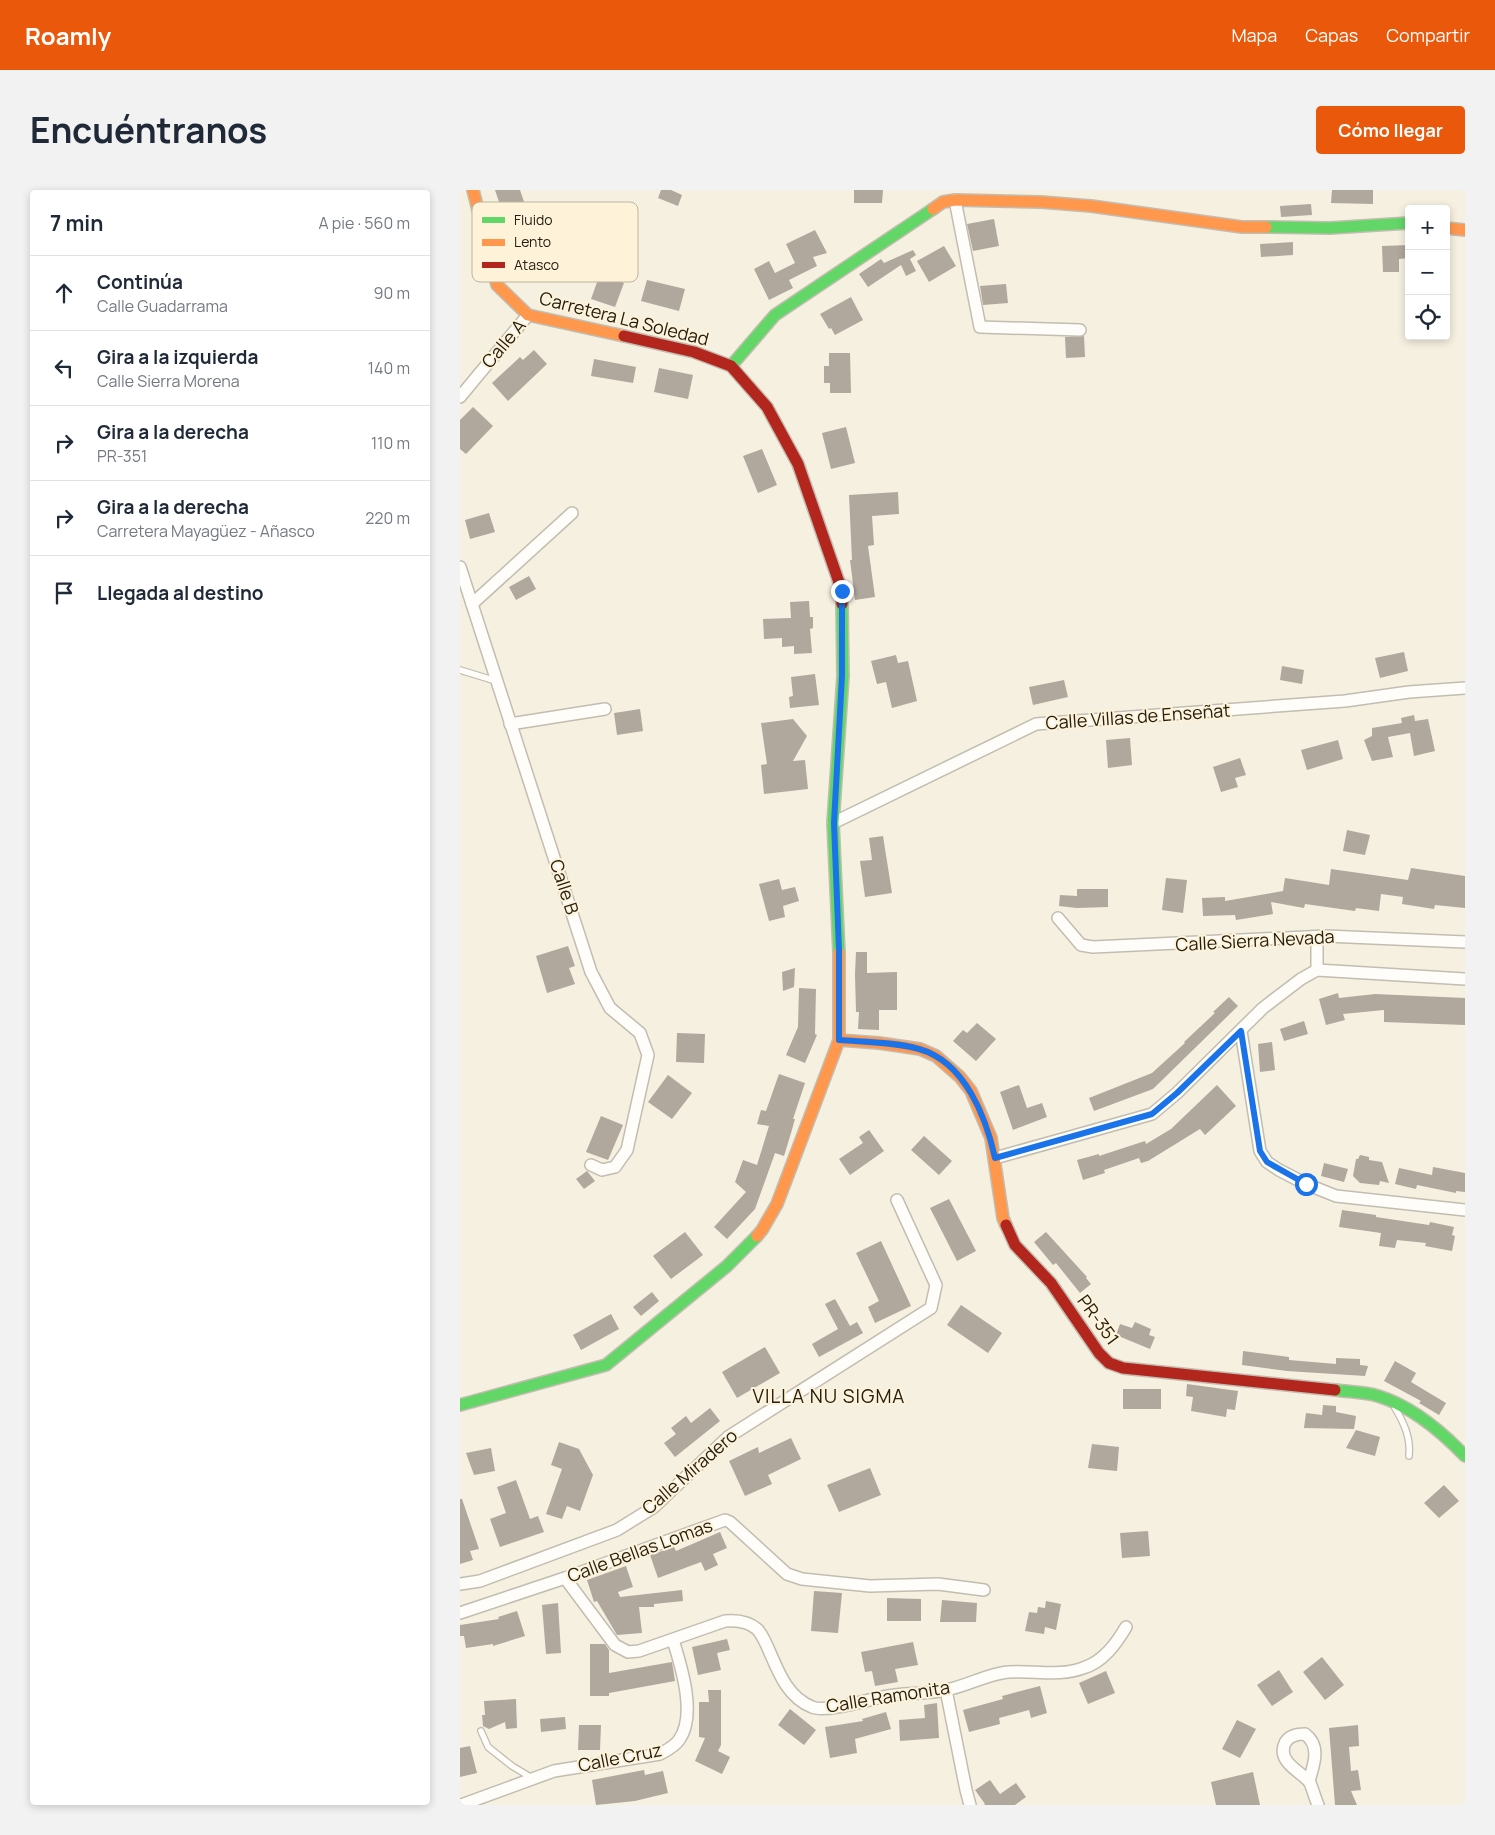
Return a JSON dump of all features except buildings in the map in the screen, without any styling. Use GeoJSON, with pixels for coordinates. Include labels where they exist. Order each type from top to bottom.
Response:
{"type":"FeatureCollection","features":[{"type":"Feature","properties":{"kind":"main road"},"geometry":{"type":"LineString","coordinates":[[460,1405],[606,1365],[727,1266],[762,1230],[777,1204],[839,1040],[839,950],[834,823],[842,676],[842,591],[798,464],[767,408],[731,366],[776,315],[943,196],[955,200],[1041,202],[1091,206],[1242,227],[1330,228],[1405,223]]}},
{"type":"Feature","properties":{"kind":"main road"},"geometry":{"type":"LineString","coordinates":[[1450,228],[1465,230]]}},
{"type":"Feature","properties":{"kind":"main road","name":"Carretera La Soledad"},"geometry":{"type":"LineString","coordinates":[[496,282],[497,285],[528,314],[694,352],[731,366]]}},
{"type":"Feature","properties":{"kind":"main road","name":"PR-351"},"geometry":{"type":"LineString","coordinates":[[839,1040],[920,1049],[936,1056],[960,1077],[971,1091],[991,1138],[1003,1218],[1015,1245],[1051,1282],[1099,1353],[1109,1363],[1123,1368],[1380,1396],[1438,1431],[1465,1456]]}},
{"type":"Feature","properties":{"kind":"street"},"geometry":{"type":"LineString","coordinates":[[955,200],[980,326],[1080,330]]}},
{"type":"Feature","properties":{"kind":"street","name":"Calle A"},"geometry":{"type":"LineString","coordinates":[[460,397],[528,314]]}},
{"type":"Feature","properties":{"kind":"street"},"geometry":{"type":"LineString","coordinates":[[472,604],[572,513]]}},
{"type":"Feature","properties":{"kind":"street","name":"Calle B"},"geometry":{"type":"LineString","coordinates":[[460,567],[591,972],[610,1008],[640,1034],[648,1056],[627,1150],[615,1167],[602,1170],[591,1165]]}},
{"type":"Feature","properties":{"kind":"street","name":"Calle Villas de Enseñat"},"geometry":{"type":"LineString","coordinates":[[834,823],[1036,724],[1345,701],[1409,692],[1465,688]]}},
{"type":"Feature","properties":{"kind":"street"},"geometry":{"type":"LineString","coordinates":[[510,724],[605,709]]}},
{"type":"Feature","properties":{"kind":"street","name":"Calle Sierra Nevada"},"geometry":{"type":"LineString","coordinates":[[1058,918],[1081,945],[1093,948],[1317,937],[1465,942]]}},
{"type":"Feature","properties":{"kind":"street"},"geometry":{"type":"LineString","coordinates":[[1317,937],[1317,970]]}},
{"type":"Feature","properties":{"kind":"street"},"geometry":{"type":"LineString","coordinates":[[995,1158],[1152,1114],[1177,1093],[1262,1008],[1301,979],[1317,970],[1465,979]]}},
{"type":"Feature","properties":{"kind":"street"},"geometry":{"type":"LineString","coordinates":[[1241,1031],[1260,1151],[1267,1162],[1306,1184],[1336,1196],[1465,1210]]}},
{"type":"Feature","properties":{"kind":"street","name":"Calle Miradero"},"geometry":{"type":"LineString","coordinates":[[460,1584],[480,1581],[617,1530],[654,1507],[728,1437],[931,1308],[936,1285],[897,1200]]}},
{"type":"Feature","properties":{"kind":"street","name":"Calle Bellas Lomas"},"geometry":{"type":"LineString","coordinates":[[460,1612],[565,1578],[725,1520],[730,1522],[788,1574],[802,1578],[870,1586],[938,1584],[984,1590]]}},
{"type":"Feature","properties":{"kind":"street","name":"Calle Ramonita"},"geometry":{"type":"LineString","coordinates":[[565,1578],[616,1645],[628,1652],[639,1651],[725,1621],[737,1620],[756,1628],[786,1686],[813,1708],[824,1709],[886,1696],[946,1690],[1006,1672],[1069,1672],[1084,1668],[1102,1657],[1118,1640],[1126,1627]]}},
{"type":"Feature","properties":{"kind":"street","name":"Calle Cruz"},"geometry":{"type":"LineString","coordinates":[[460,1805],[532,1778],[578,1766],[660,1754],[672,1748],[680,1739],[686,1724],[687,1705],[681,1664],[673,1640]]}},
{"type":"Feature","properties":{"kind":"street"},"geometry":{"type":"LineString","coordinates":[[946,1690],[970,1805]]}},
{"type":"Feature","properties":{"kind":"street"},"geometry":{"type":"LineString","coordinates":[[1309,1781],[1318,1805]]}},
{"type":"Feature","properties":{"kind":"lane"},"geometry":{"type":"LineString","coordinates":[[460,670],[496,681]]}},
{"type":"Feature","properties":{"kind":"lane"},"geometry":{"type":"LineString","coordinates":[[1391,1401],[1406,1428],[1410,1449],[1409,1456]]}},
{"type":"Feature","properties":{"kind":"lane"},"geometry":{"type":"LineString","coordinates":[[481,1731],[488,1747],[512,1766],[532,1778]]}},
{"type":"Feature","properties":{"kind":"traffic: fast"},"geometry":{"type":"LineString","coordinates":[[731,366],[775,315],[933,209]]}},
{"type":"Feature","properties":{"kind":"traffic: fast"},"geometry":{"type":"LineString","coordinates":[[1266,227],[1330,228],[1405,223]]}},
{"type":"Feature","properties":{"kind":"traffic: fast"},"geometry":{"type":"LineString","coordinates":[[839,953],[833,823],[843,676],[842,604]]}},
{"type":"Feature","properties":{"kind":"traffic: fast"},"geometry":{"type":"LineString","coordinates":[[460,1405],[606,1365],[727,1266],[757,1236]]}},
{"type":"Feature","properties":{"kind":"traffic: fast"},"geometry":{"type":"LineString","coordinates":[[1335,1390],[1373,1395],[1402,1406],[1436,1429],[1465,1456]]}},
{"type":"Feature","properties":{"kind":"traffic: slow"},"geometry":{"type":"LineString","coordinates":[[473,190],[476,202]]}},
{"type":"Feature","properties":{"kind":"traffic: slow"},"geometry":{"type":"LineString","coordinates":[[933,209],[943,202],[955,200],[1041,202],[1091,206],[1242,227],[1266,227]]}},
{"type":"Feature","properties":{"kind":"traffic: slow"},"geometry":{"type":"LineString","coordinates":[[1450,228],[1465,230]]}},
{"type":"Feature","properties":{"kind":"traffic: slow"},"geometry":{"type":"LineString","coordinates":[[496,282],[497,285],[528,315],[624,336]]}},
{"type":"Feature","properties":{"kind":"traffic: slow"},"geometry":{"type":"LineString","coordinates":[[757,1236],[777,1204],[839,1040],[839,953]]}},
{"type":"Feature","properties":{"kind":"traffic: slow"},"geometry":{"type":"LineString","coordinates":[[839,1040],[920,1049],[936,1056],[960,1077],[971,1091],[991,1138],[1003,1218],[1006,1225]]}},
{"type":"Feature","properties":{"kind":"traffic: jam"},"geometry":{"type":"LineString","coordinates":[[624,336],[694,352],[731,366],[767,407],[798,464],[842,591],[842,604]]}},
{"type":"Feature","properties":{"kind":"traffic: jam"},"geometry":{"type":"LineString","coordinates":[[1006,1225],[1015,1245],[1051,1283],[1099,1353],[1109,1363],[1123,1368],[1335,1390]]}},
{"type":"Feature","properties":{"kind":"district","name":"VILLA NU SIGMA"},"geometry":{"type":"Point","coordinates":[829,1396]}},
{"type":"Feature","properties":{"kind":"route"},"geometry":{"type":"LineString","coordinates":[[842,591],[842,676],[834,823],[839,950],[839,1040],[920,1049],[936,1056],[960,1077],[971,1091],[991,1138],[995,1158],[1152,1114],[1177,1093],[1241,1031],[1260,1151],[1267,1162],[1306,1184]]}}]}
